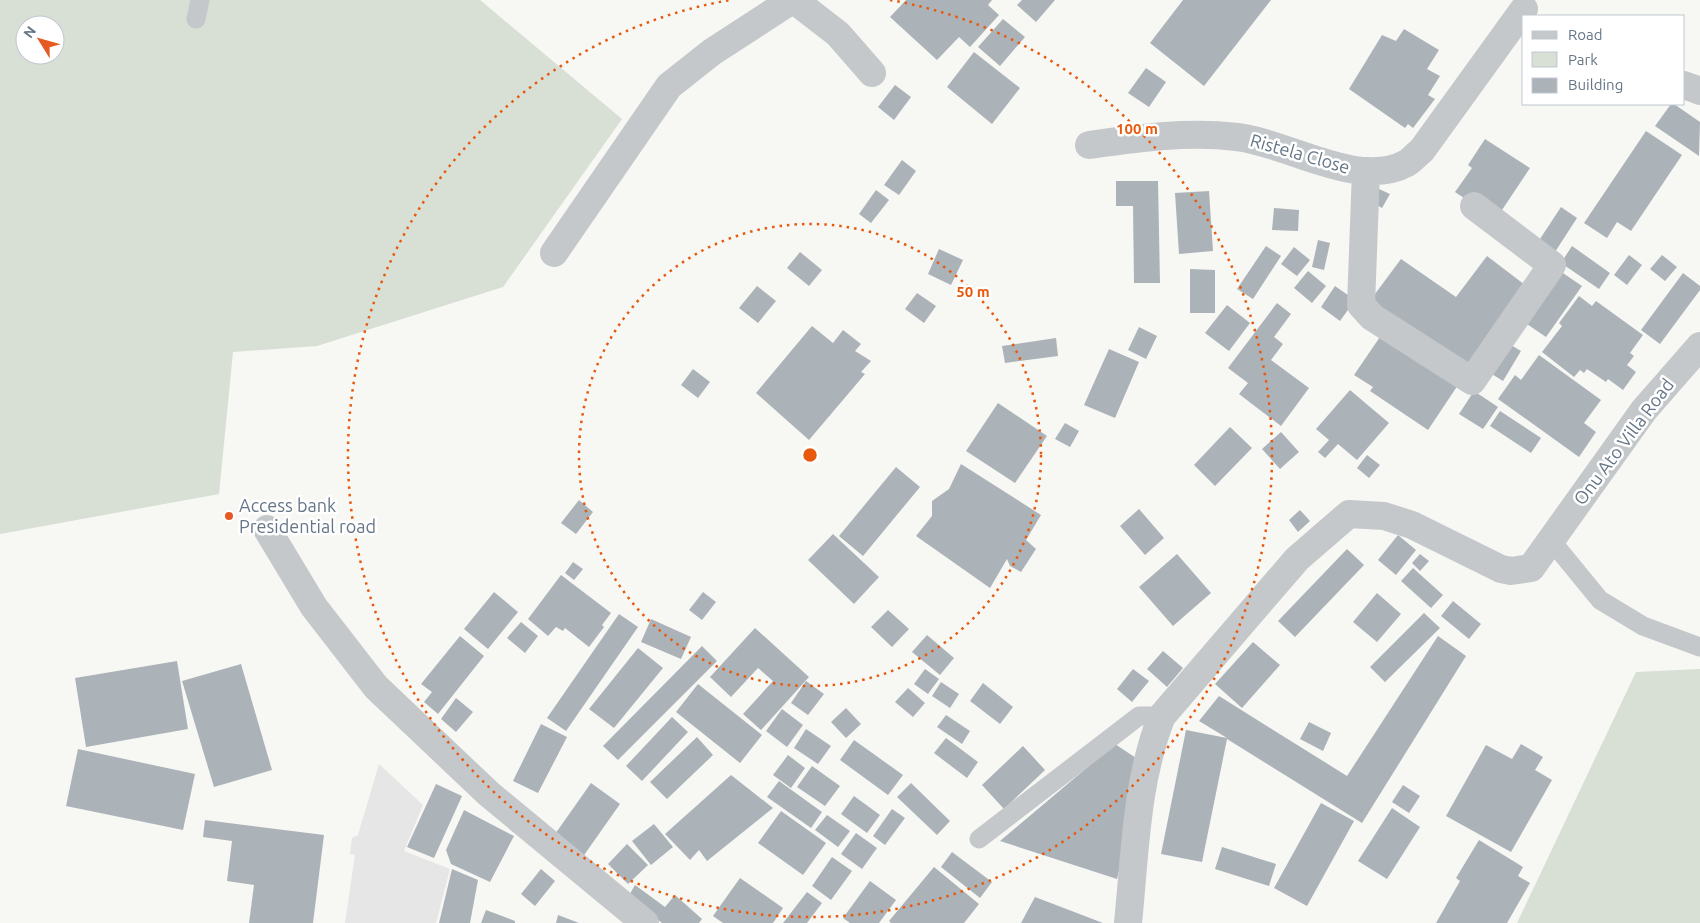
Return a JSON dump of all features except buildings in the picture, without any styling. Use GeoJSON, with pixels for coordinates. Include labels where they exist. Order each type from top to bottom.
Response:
{"type":"FeatureCollection","features":[{"type":"Feature","properties":{"kind":"street"},"geometry":{"type":"LineString","coordinates":[[554,253],[669,86],[712,52],[793,0],[838,34],[872,73]]}},
{"type":"Feature","properties":{"kind":"street","name":"Ristela Close"},"geometry":{"type":"LineString","coordinates":[[1089,145],[1164,135],[1239,137],[1279,146],[1353,171],[1384,171],[1408,163],[1422,150],[1523,9]]}},
{"type":"Feature","properties":{"kind":"street"},"geometry":{"type":"LineString","coordinates":[[1685,84],[1700,91]]}},
{"type":"Feature","properties":{"kind":"street"},"geometry":{"type":"LineString","coordinates":[[1366,171],[1361,304],[1372,317],[1472,381],[1552,265],[1474,206]]}},
{"type":"Feature","properties":{"kind":"street","name":"Onu Ato Villa Road"},"geometry":{"type":"LineString","coordinates":[[1128,923],[1140,815],[1151,743],[1162,716],[1297,559],[1349,514],[1384,516],[1412,525],[1501,569],[1511,571],[1531,568],[1644,410],[1700,346]]}},
{"type":"Feature","properties":{"kind":"street"},"geometry":{"type":"LineString","coordinates":[[267,529],[314,607],[376,687],[489,794],[645,923]]}},
{"type":"Feature","properties":{"kind":"lane"},"geometry":{"type":"LineString","coordinates":[[196,19],[200,0]]}},
{"type":"Feature","properties":{"kind":"lane"},"geometry":{"type":"LineString","coordinates":[[1550,540],[1600,600],[1643,626],[1700,647]]}},
{"type":"Feature","properties":{"kind":"lane"},"geometry":{"type":"LineString","coordinates":[[979,839],[1139,716],[1162,716]]}},
{"type":"Feature","properties":{"kind":"shaded area"},"geometry":{"type":"Polygon","coordinates":[[[379,764],[423,805],[404,851],[450,869],[436,923],[345,923],[355,855],[350,854],[352,838],[358,835],[379,764]]]}},
{"type":"Feature","properties":{"kind":"green space"},"geometry":{"type":"Polygon","coordinates":[[[0,0],[480,0],[622,119],[503,287],[317,346],[233,352],[219,494],[0,534],[0,0]]]}},
{"type":"Feature","properties":{"kind":"green space"},"geometry":{"type":"Polygon","coordinates":[[[1700,669],[1700,923],[1517,923],[1636,672],[1700,669]]]}},
{"type":"Feature","properties":{"kind":"place","name":"Access bank Presidential road"},"geometry":{"type":"Point","coordinates":[229,516]}}]}
